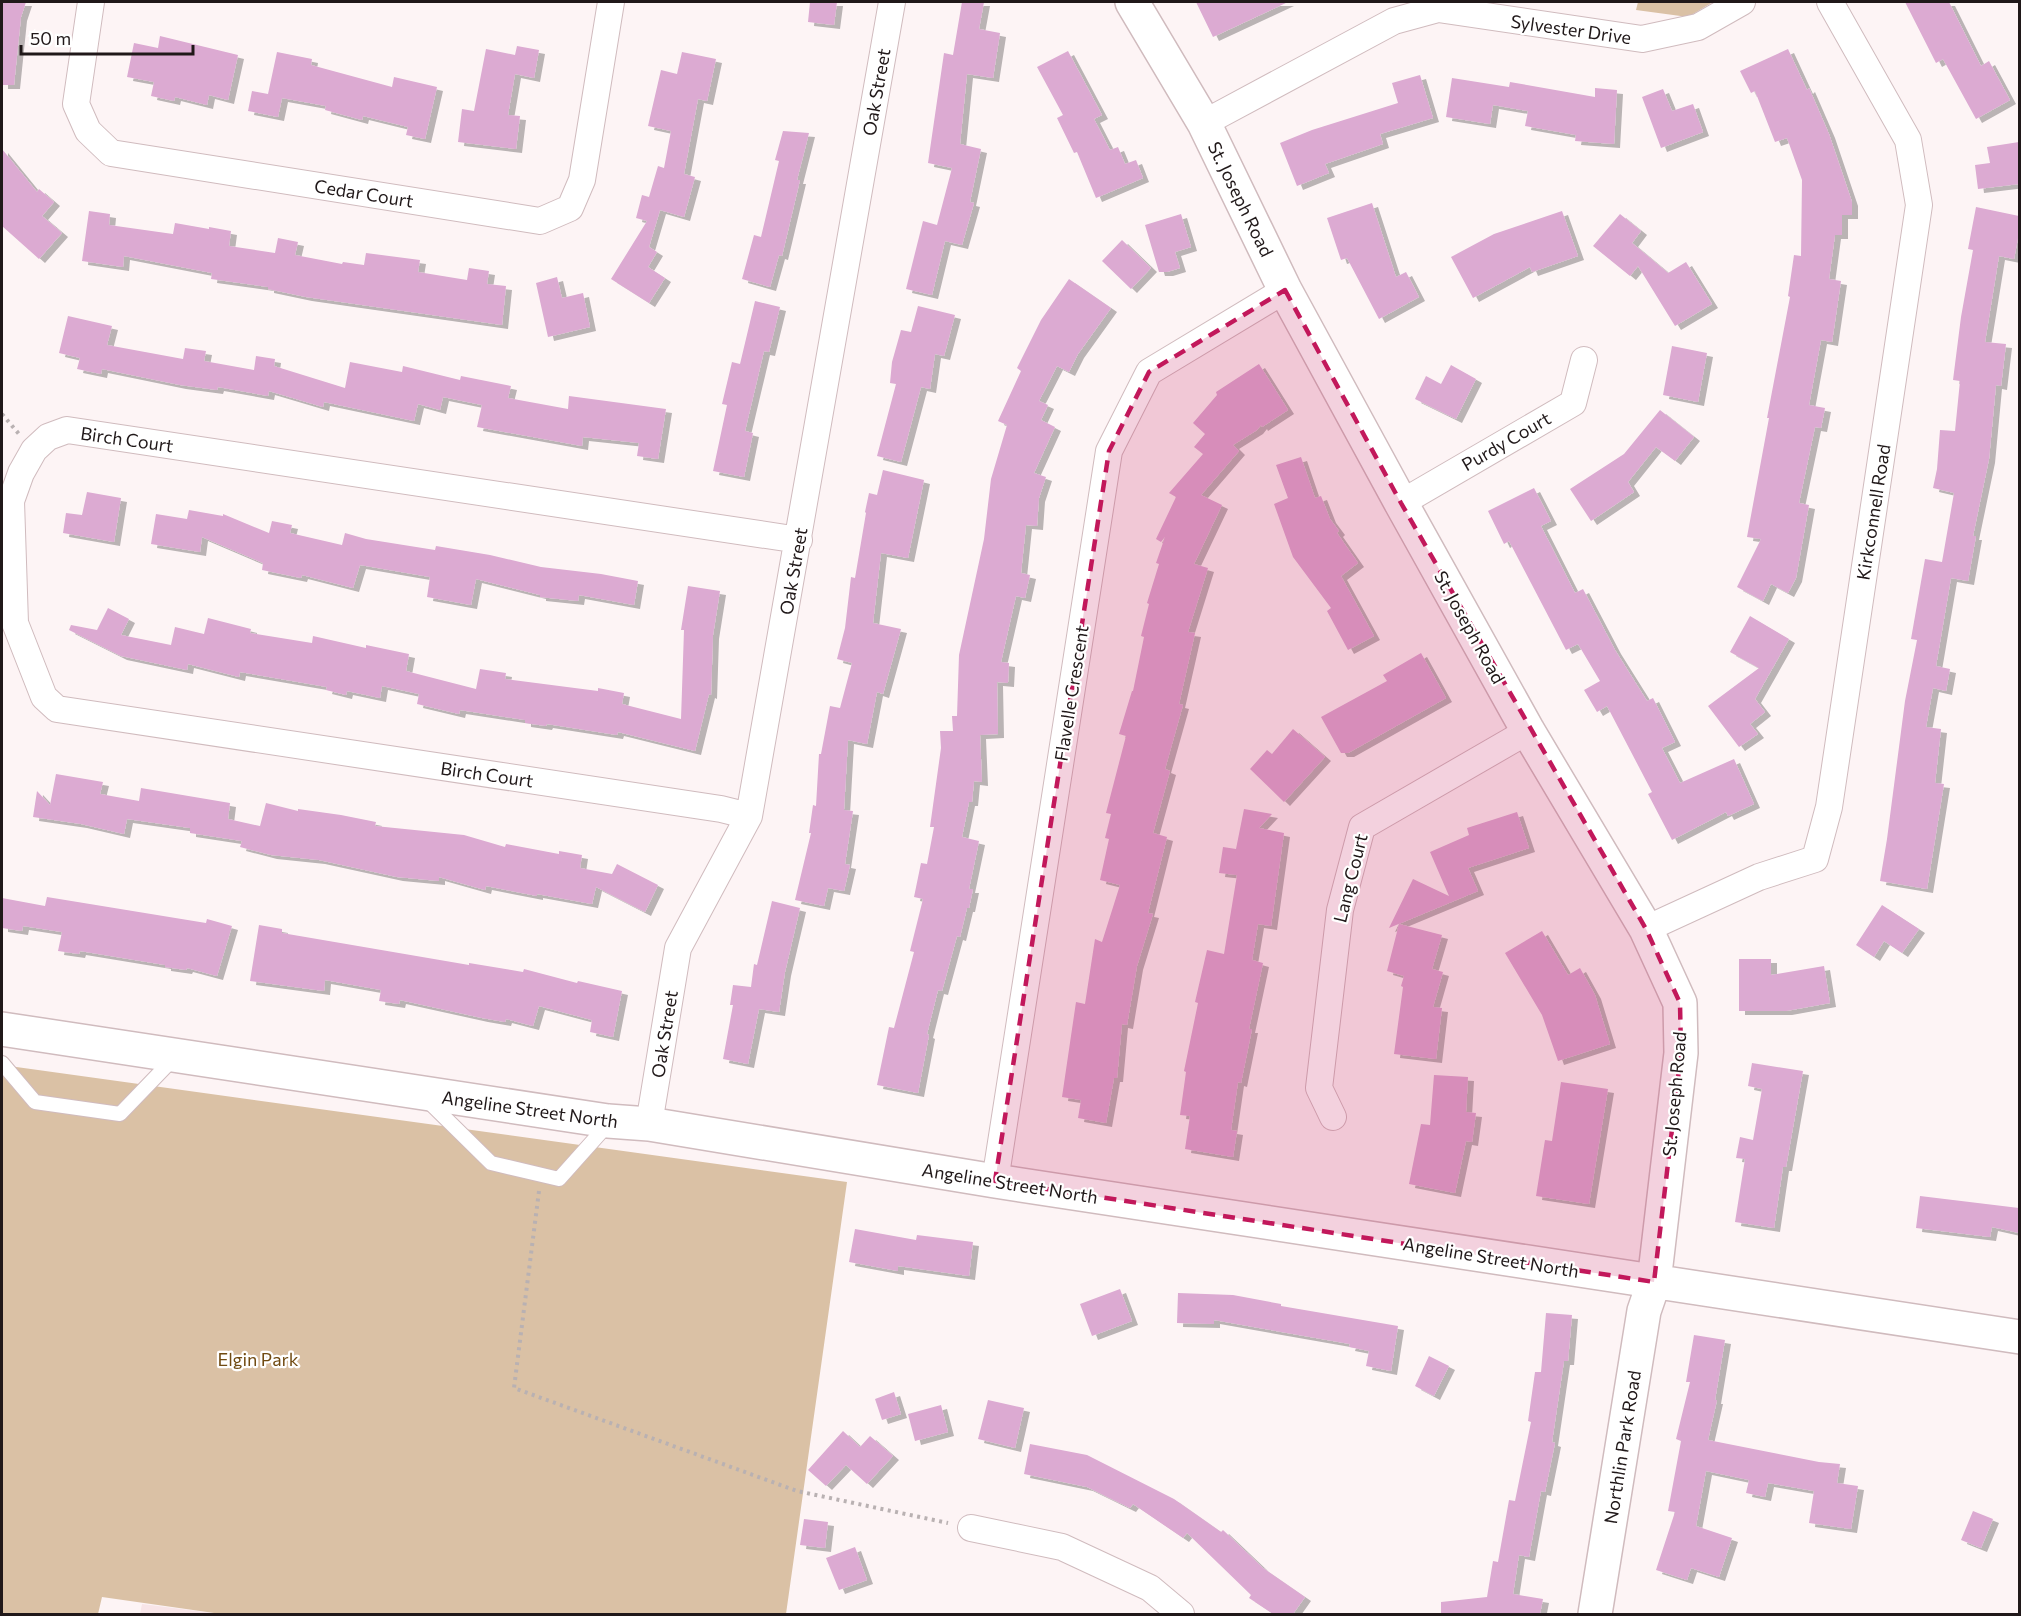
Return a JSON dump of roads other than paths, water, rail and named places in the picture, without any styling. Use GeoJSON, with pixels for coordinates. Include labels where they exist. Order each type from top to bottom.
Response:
{"type":"FeatureCollection","features":[{"type":"Feature","properties":{"kind":"main road","name":"St. Joseph Road"},"geometry":{"type":"LineString","coordinates":[[1132,2],[1204,123],[1285,290],[1401,503],[1528,730],[1646,929],[1680,1003],[1681,1053],[1654,1282]]}},
{"type":"Feature","properties":{"kind":"main road","name":"Angeline Street North"},"geometry":{"type":"LineString","coordinates":[[2,1029],[608,1121],[649,1124],[995,1181],[2019,1337]]}},
{"type":"Feature","properties":{"kind":"main road","name":"Northlin Park Road"},"geometry":{"type":"LineString","coordinates":[[1594,1614],[1644,1311],[1654,1282]]}},
{"type":"Feature","properties":{"kind":"street","name":"Cedar Court"},"geometry":{"type":"LineString","coordinates":[[91,2],[76,104],[88,131],[111,153],[540,221],[570,208],[582,180],[611,2]]}},
{"type":"Feature","properties":{"kind":"street","name":"Oak Street"},"geometry":{"type":"LineString","coordinates":[[649,1124],[678,948],[749,816],[892,2]]}},
{"type":"Feature","properties":{"kind":"street","name":"Sylvester Drive"},"geometry":{"type":"LineString","coordinates":[[1204,123],[1394,21],[1438,9],[1642,39],[1698,27],[1742,2]]}},
{"type":"Feature","properties":{"kind":"street","name":"Kirkconnell Road"},"geometry":{"type":"LineString","coordinates":[[1646,929],[1759,877],[1815,859],[1829,807],[1919,205],[1908,140],[1830,2]]}},
{"type":"Feature","properties":{"kind":"street","name":"Flavelle Crescent"},"geometry":{"type":"LineString","coordinates":[[995,1181],[1109,451],[1149,372],[1285,290]]}},
{"type":"Feature","properties":{"kind":"street","name":"Purdy Court"},"geometry":{"type":"LineString","coordinates":[[1401,503],[1573,403],[1584,360]]}},
{"type":"Feature","properties":{"kind":"street","name":"Birch Court"},"geometry":{"type":"LineString","coordinates":[[749,816],[721,809],[57,709],[44,697],[15,622],[11,501],[21,473],[34,450],[48,437],[67,430],[799,540]]}},
{"type":"Feature","properties":{"kind":"street","name":"Lang Court"},"geometry":{"type":"LineString","coordinates":[[1333,1117],[1319,1088],[1340,910],[1362,827],[1528,730]]}},
{"type":"Feature","properties":{"kind":"street"},"geometry":{"type":"LineString","coordinates":[[971,1528],[1062,1547],[1150,1588],[1181,1614]]}},
{"type":"Feature","properties":{"kind":"lane"},"geometry":{"type":"LineString","coordinates":[[2,1063],[35,1102],[120,1114],[176,1056]]}},
{"type":"Feature","properties":{"kind":"lane"},"geometry":{"type":"LineString","coordinates":[[420,1093],[491,1163],[559,1179],[608,1121]]}},
{"type":"Feature","properties":{"kind":"park label","name":"Elgin Park"},"geometry":{"type":"Point","coordinates":[258,1359]}}]}
